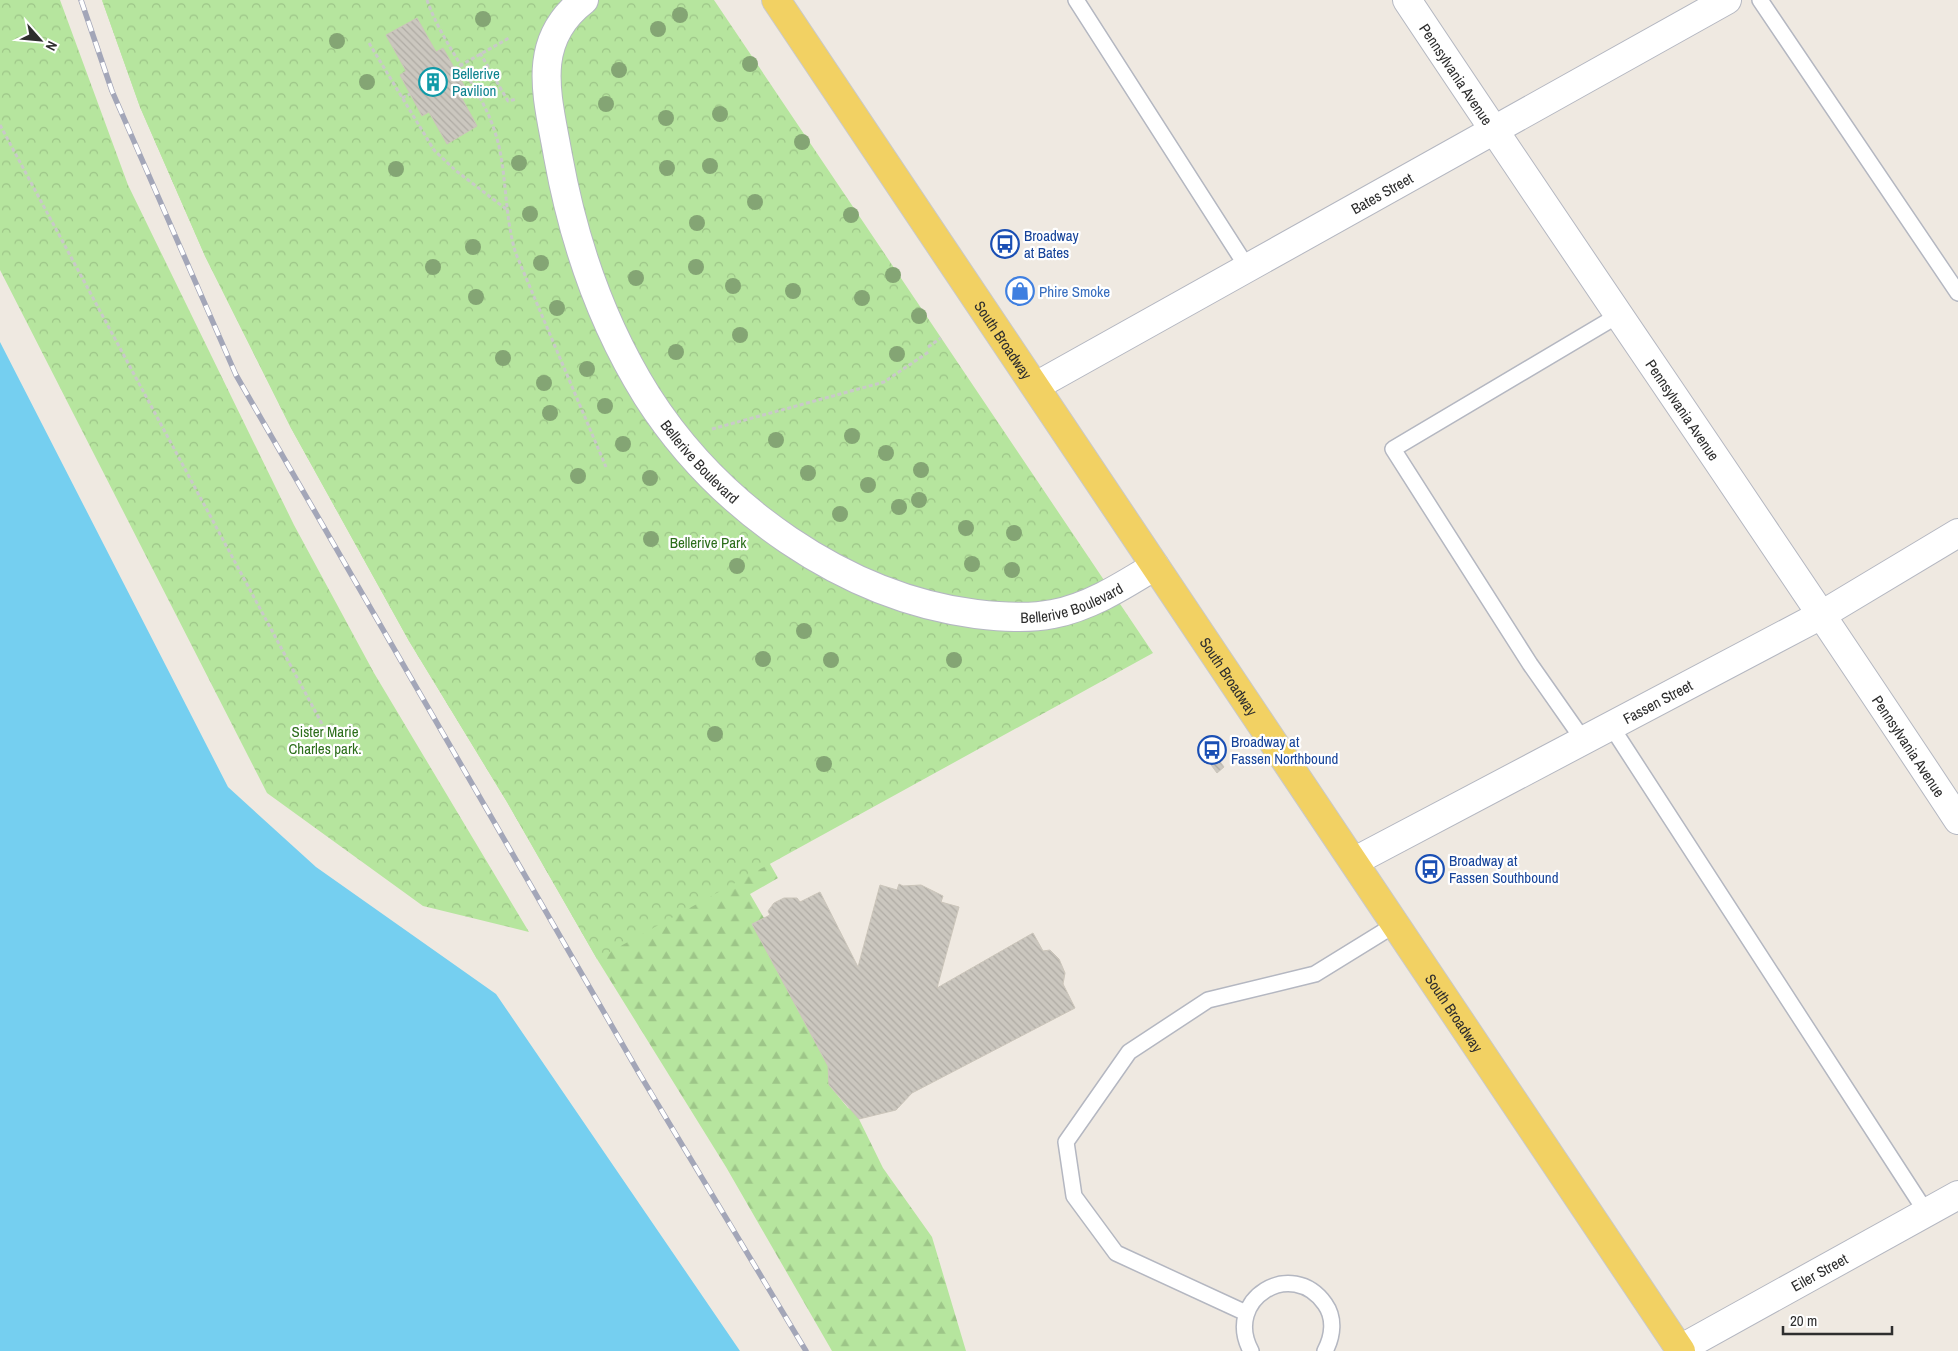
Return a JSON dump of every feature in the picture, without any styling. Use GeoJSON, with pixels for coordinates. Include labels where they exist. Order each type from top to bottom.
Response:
{"type":"FeatureCollection","features":[{"type":"Feature","properties":{"kind":"main road","name":"South Broadway"},"geometry":{"type":"LineString","coordinates":[[776,0],[1355,861],[1680,1350]]}},
{"type":"Feature","properties":{"kind":"street","name":"Bellerive Boulevard"},"geometry":{"type":"LineString","coordinates":[[584,0],[565,18],[554,34],[548,48],[546,67],[547,94],[562,181],[582,251],[599,302],[647,396],[678,439],[724,489],[776,530],[825,562],[874,586],[918,602],[958,611],[1001,617],[1054,614],[1098,598],[1155,566]]}},
{"type":"Feature","properties":{"kind":"street","name":"Pennsylvania Avenue"},"geometry":{"type":"LineString","coordinates":[[1407,0],[1618,316],[1823,614],[1958,820]]}},
{"type":"Feature","properties":{"kind":"street","name":"Bates Street"},"geometry":{"type":"LineString","coordinates":[[1036,386],[1727,0]]}},
{"type":"Feature","properties":{"kind":"street","name":"Fassen Street"},"geometry":{"type":"LineString","coordinates":[[1355,861],[1823,614],[1958,533]]}},
{"type":"Feature","properties":{"kind":"street","name":"Eiler Street"},"geometry":{"type":"LineString","coordinates":[[1680,1350],[1958,1195]]}},
{"type":"Feature","properties":{"kind":"lane"},"geometry":{"type":"LineString","coordinates":[[1076,0],[1247,267]]}},
{"type":"Feature","properties":{"kind":"lane"},"geometry":{"type":"LineString","coordinates":[[1760,0],[1958,293]]}},
{"type":"Feature","properties":{"kind":"lane"},"geometry":{"type":"LineString","coordinates":[[1584,741],[1530,664],[1393,449],[1618,316]]}},
{"type":"Feature","properties":{"kind":"lane"},"geometry":{"type":"LineString","coordinates":[[1611,726],[1926,1212]]}},
{"type":"Feature","properties":{"kind":"lane"},"geometry":{"type":"LineString","coordinates":[[1246,1313],[1116,1253],[1074,1196],[1066,1142],[1128,1052],[1208,1000],[1314,974],[1396,924]]}},
{"type":"Feature","properties":{"kind":"lane"},"geometry":{"type":"LineString","coordinates":[[1251,1351],[1246,1342],[1244,1327],[1246,1313],[1253,1300],[1271,1287],[1293,1283],[1307,1287],[1319,1296],[1328,1308],[1332,1322],[1331,1337],[1325,1351]]}},
{"type":"Feature","properties":{"kind":"path"},"geometry":{"type":"LineString","coordinates":[[427,0],[486,109],[495,131],[512,240],[522,269],[606,467]]}},
{"type":"Feature","properties":{"kind":"path"},"geometry":{"type":"LineString","coordinates":[[454,69],[508,38]]}},
{"type":"Feature","properties":{"kind":"path"},"geometry":{"type":"LineString","coordinates":[[369,43],[434,150],[455,170],[506,209]]}},
{"type":"Feature","properties":{"kind":"path"},"geometry":{"type":"LineString","coordinates":[[480,53],[508,101],[520,99]]}},
{"type":"Feature","properties":{"kind":"path"},"geometry":{"type":"LineString","coordinates":[[402,98],[410,94]]}},
{"type":"Feature","properties":{"kind":"path"},"geometry":{"type":"LineString","coordinates":[[0,125],[328,735]]}},
{"type":"Feature","properties":{"kind":"path"},"geometry":{"type":"LineString","coordinates":[[928,347],[941,338]]}},
{"type":"Feature","properties":{"kind":"path"},"geometry":{"type":"LineString","coordinates":[[678,439],[884,382],[930,351]]}},
{"type":"Feature","properties":{"kind":"green space","name":"Sister Marie Charles park."},"geometry":{"type":"Polygon","coordinates":[[[0,0],[60,0],[128,185],[294,525],[374,673],[529,932],[423,906],[267,793],[0,270],[0,0]]]}},
{"type":"Feature","properties":{"kind":"green space"},"geometry":{"type":"Polygon","coordinates":[[[102,0],[770,864],[778,878],[750,894],[764,918],[752,924],[828,1066],[829,1085],[848,1108],[855,1111],[883,1168],[932,1237],[966,1351],[832,1351],[726,1167],[597,959],[507,802],[409,641],[291,428],[205,256],[140,107],[102,0]]]}},
{"type":"Feature","properties":{"kind":"green space","name":"Bellerive Park"},"geometry":{"type":"Polygon","coordinates":[[[102,0],[714,0],[1153,653],[597,959],[507,802],[409,641],[291,428],[205,256],[140,107],[102,0]]]}},
{"type":"Feature","properties":{"kind":"water"},"geometry":{"type":"Polygon","coordinates":[[[0,342],[228,787],[316,867],[496,994],[740,1351],[0,1351],[0,342]]]}},
{"type":"Feature","properties":{"kind":"building","name":"Bellerive Pavilion"},"geometry":{"type":"Polygon","coordinates":[[[417,18],[436,52],[443,48],[466,89],[459,93],[477,126],[447,144],[429,112],[422,116],[400,75],[406,71],[386,35],[417,18]]]}},
{"type":"Feature","properties":{"kind":"building"},"geometry":{"type":"Polygon","coordinates":[[[1213,752],[1224,767],[1217,773],[1206,758],[1213,752]]]}},
{"type":"Feature","properties":{"kind":"building"},"geometry":{"type":"Polygon","coordinates":[[[899,884],[903,886],[921,885],[943,896],[941,902],[959,907],[937,988],[1033,933],[1043,951],[1050,950],[1059,959],[1065,973],[1063,984],[1075,1008],[912,1093],[896,1110],[859,1119],[829,1085],[828,1066],[752,924],[770,915],[768,911],[774,903],[784,898],[797,898],[800,902],[820,892],[858,967],[880,885],[897,890],[899,884]]]}},
{"type":"Feature","properties":{"kind":"railway"},"geometry":{"type":"LineString","coordinates":[[81,0],[112,91],[236,375],[639,1073],[806,1351]]}},
{"type":"Feature","properties":{"kind":"place","name":"Bellerive Pavilion"},"geometry":{"type":"Point","coordinates":[433,82]}},
{"type":"Feature","properties":{"kind":"place","name":"Broadway at Bates"},"geometry":{"type":"Point","coordinates":[1005,244]}},
{"type":"Feature","properties":{"kind":"place","name":"Phire Smoke"},"geometry":{"type":"Point","coordinates":[1020,291]}},
{"type":"Feature","properties":{"kind":"place","name":"Broadway at Fassen Northbound"},"geometry":{"type":"Point","coordinates":[1212,750]}},
{"type":"Feature","properties":{"kind":"place","name":"Broadway at Fassen Southbound"},"geometry":{"type":"Point","coordinates":[1430,869]}}]}
